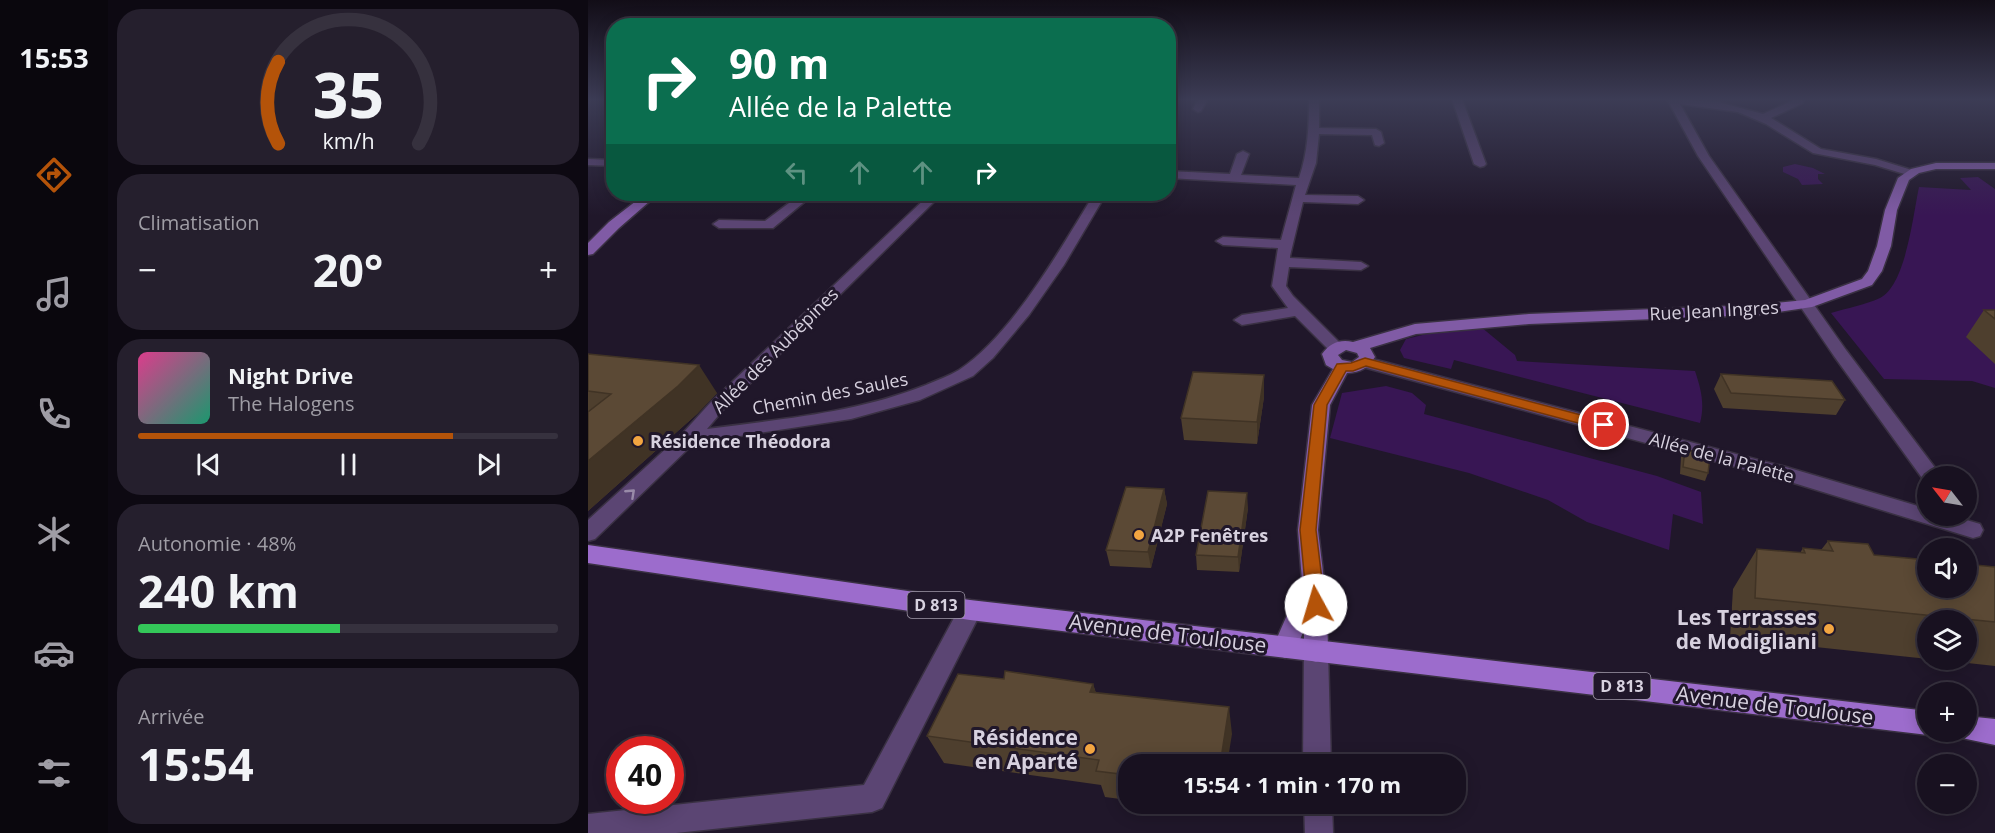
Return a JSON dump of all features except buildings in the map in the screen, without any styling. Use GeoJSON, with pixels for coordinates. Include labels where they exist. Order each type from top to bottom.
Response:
{"type":"FeatureCollection","features":[{"type":"Feature","properties":{"kind":"main road","name":"Avenue de Toulouse"},"geometry":{"type":"LineString","coordinates":[[588,554],[970,610],[1917,722]]}},
{"type":"Feature","properties":{"kind":"main road"},"geometry":{"type":"LineString","coordinates":[[1977,730],[1995,732]]}},
{"type":"Feature","properties":{"kind":"street"},"geometry":{"type":"LineString","coordinates":[[1313,138],[1310,163],[1302,182],[1286,244],[1279,286],[1298,311],[1336,348],[1360,354],[1353,367],[1336,365],[1330,358],[1330,354],[1336,348]]}},
{"type":"Feature","properties":{"kind":"street"},"geometry":{"type":"LineString","coordinates":[[1471,138],[1480,164]]}},
{"type":"Feature","properties":{"kind":"street"},"geometry":{"type":"LineString","coordinates":[[1694,138],[1856,376],[1924,466]]}},
{"type":"Feature","properties":{"kind":"street"},"geometry":{"type":"LineString","coordinates":[[1790,138],[1809,148],[1833,155],[1875,162],[1911,173],[1936,166],[1995,166]]}},
{"type":"Feature","properties":{"kind":"street"},"geometry":{"type":"LineString","coordinates":[[1234,178],[1243,154]]}},
{"type":"Feature","properties":{"kind":"street"},"geometry":{"type":"LineString","coordinates":[[588,162],[606,162]]}},
{"type":"Feature","properties":{"kind":"street","name":"Rue Jean Ingres"},"geometry":{"type":"LineString","coordinates":[[1360,354],[1414,329],[1529,319],[1757,310],[1807,304],[1846,291],[1867,282],[1871,277],[1884,246],[1892,210],[1904,178],[1911,173]]}},
{"type":"Feature","properties":{"kind":"street"},"geometry":{"type":"LineString","coordinates":[[1176,174],[1302,182]]}},
{"type":"Feature","properties":{"kind":"street"},"geometry":{"type":"LineString","coordinates":[[1298,198],[1358,200]]}},
{"type":"Feature","properties":{"kind":"street"},"geometry":{"type":"LineString","coordinates":[[588,251],[614,225],[643,201]]}},
{"type":"Feature","properties":{"kind":"street"},"geometry":{"type":"LineString","coordinates":[[719,224],[768,225],[799,201]]}},
{"type":"Feature","properties":{"kind":"street","name":"Allée des Aubépines"},"geometry":{"type":"LineString","coordinates":[[588,533],[689,438],[717,406],[929,201]]}},
{"type":"Feature","properties":{"kind":"street","name":"Chemin des Saules"},"geometry":{"type":"LineString","coordinates":[[689,438],[828,417],[874,407],[921,395],[965,373],[990,350],[1038,292],[1063,258],[1096,201]]}},
{"type":"Feature","properties":{"kind":"street"},"geometry":{"type":"LineString","coordinates":[[588,242],[614,225]]}},
{"type":"Feature","properties":{"kind":"street"},"geometry":{"type":"LineString","coordinates":[[1223,241],[1286,244]]}},
{"type":"Feature","properties":{"kind":"street"},"geometry":{"type":"LineString","coordinates":[[1282,262],[1361,266]]}},
{"type":"Feature","properties":{"kind":"street"},"geometry":{"type":"LineString","coordinates":[[1242,320],[1298,311]]}},
{"type":"Feature","properties":{"kind":"street","name":"Allée de la Palette"},"geometry":{"type":"LineString","coordinates":[[1360,354],[1917,509]]}},
{"type":"Feature","properties":{"kind":"street"},"geometry":{"type":"LineString","coordinates":[[1317,754],[1316,605],[1308,530],[1321,405],[1342,367]]}},
{"type":"Feature","properties":{"kind":"street"},"geometry":{"type":"LineString","coordinates":[[1285,647],[1301,614],[1313,580]]}},
{"type":"Feature","properties":{"kind":"street"},"geometry":{"type":"LineString","coordinates":[[588,828],[872,798],[970,610]]}},
{"type":"Feature","properties":{"kind":"street"},"geometry":{"type":"LineString","coordinates":[[1318,814],[1319,833]]}},
{"type":"Feature","properties":{"kind":"shaded area"},"geometry":{"type":"Polygon","coordinates":[[[1795,164],[1813,168],[1825,174],[1818,174],[1818,179],[1823,184],[1802,185],[1798,179],[1783,172],[1783,167],[1795,164]]]}},
{"type":"Feature","properties":{"kind":"shaded area"},"geometry":{"type":"Polygon","coordinates":[[[1978,177],[1995,189],[1995,388],[1972,381],[1884,379],[1831,313],[1862,305],[1880,298],[1889,291],[1902,265],[1907,248],[1919,187],[1971,190],[1960,178],[1978,177]]]}},
{"type":"Feature","properties":{"kind":"shaded area"},"geometry":{"type":"Polygon","coordinates":[[[1481,327],[1515,355],[1517,361],[1695,371],[1702,397],[1700,423],[1454,360],[1451,369],[1404,358],[1400,350],[1406,339],[1439,331],[1481,327]]]}},
{"type":"Feature","properties":{"kind":"shaded area"},"geometry":{"type":"Polygon","coordinates":[[[1386,386],[1412,393],[1426,405],[1424,414],[1657,476],[1701,492],[1703,524],[1673,514],[1669,550],[1587,522],[1548,500],[1469,473],[1330,438],[1342,393],[1386,386]]]}},
{"type":"Feature","properties":{"kind":"place","name":"Résidence Théodora"},"geometry":{"type":"Point","coordinates":[638,441]}},
{"type":"Feature","properties":{"kind":"place","name":"A2P Fenêtres"},"geometry":{"type":"Point","coordinates":[1139,535]}},
{"type":"Feature","properties":{"kind":"place","name":"Les Terrasses de Modigliani"},"geometry":{"type":"Point","coordinates":[1829,629]}},
{"type":"Feature","properties":{"kind":"place","name":"Résidence en Aparté"},"geometry":{"type":"Point","coordinates":[1090,749]}},
{"type":"Feature","properties":{"kind":"route"},"geometry":{"type":"LineString","coordinates":[[1316,605],[1308,530],[1321,405],[1342,367],[1359,366],[1365,362],[1390,367],[1604,425]]}}]}
